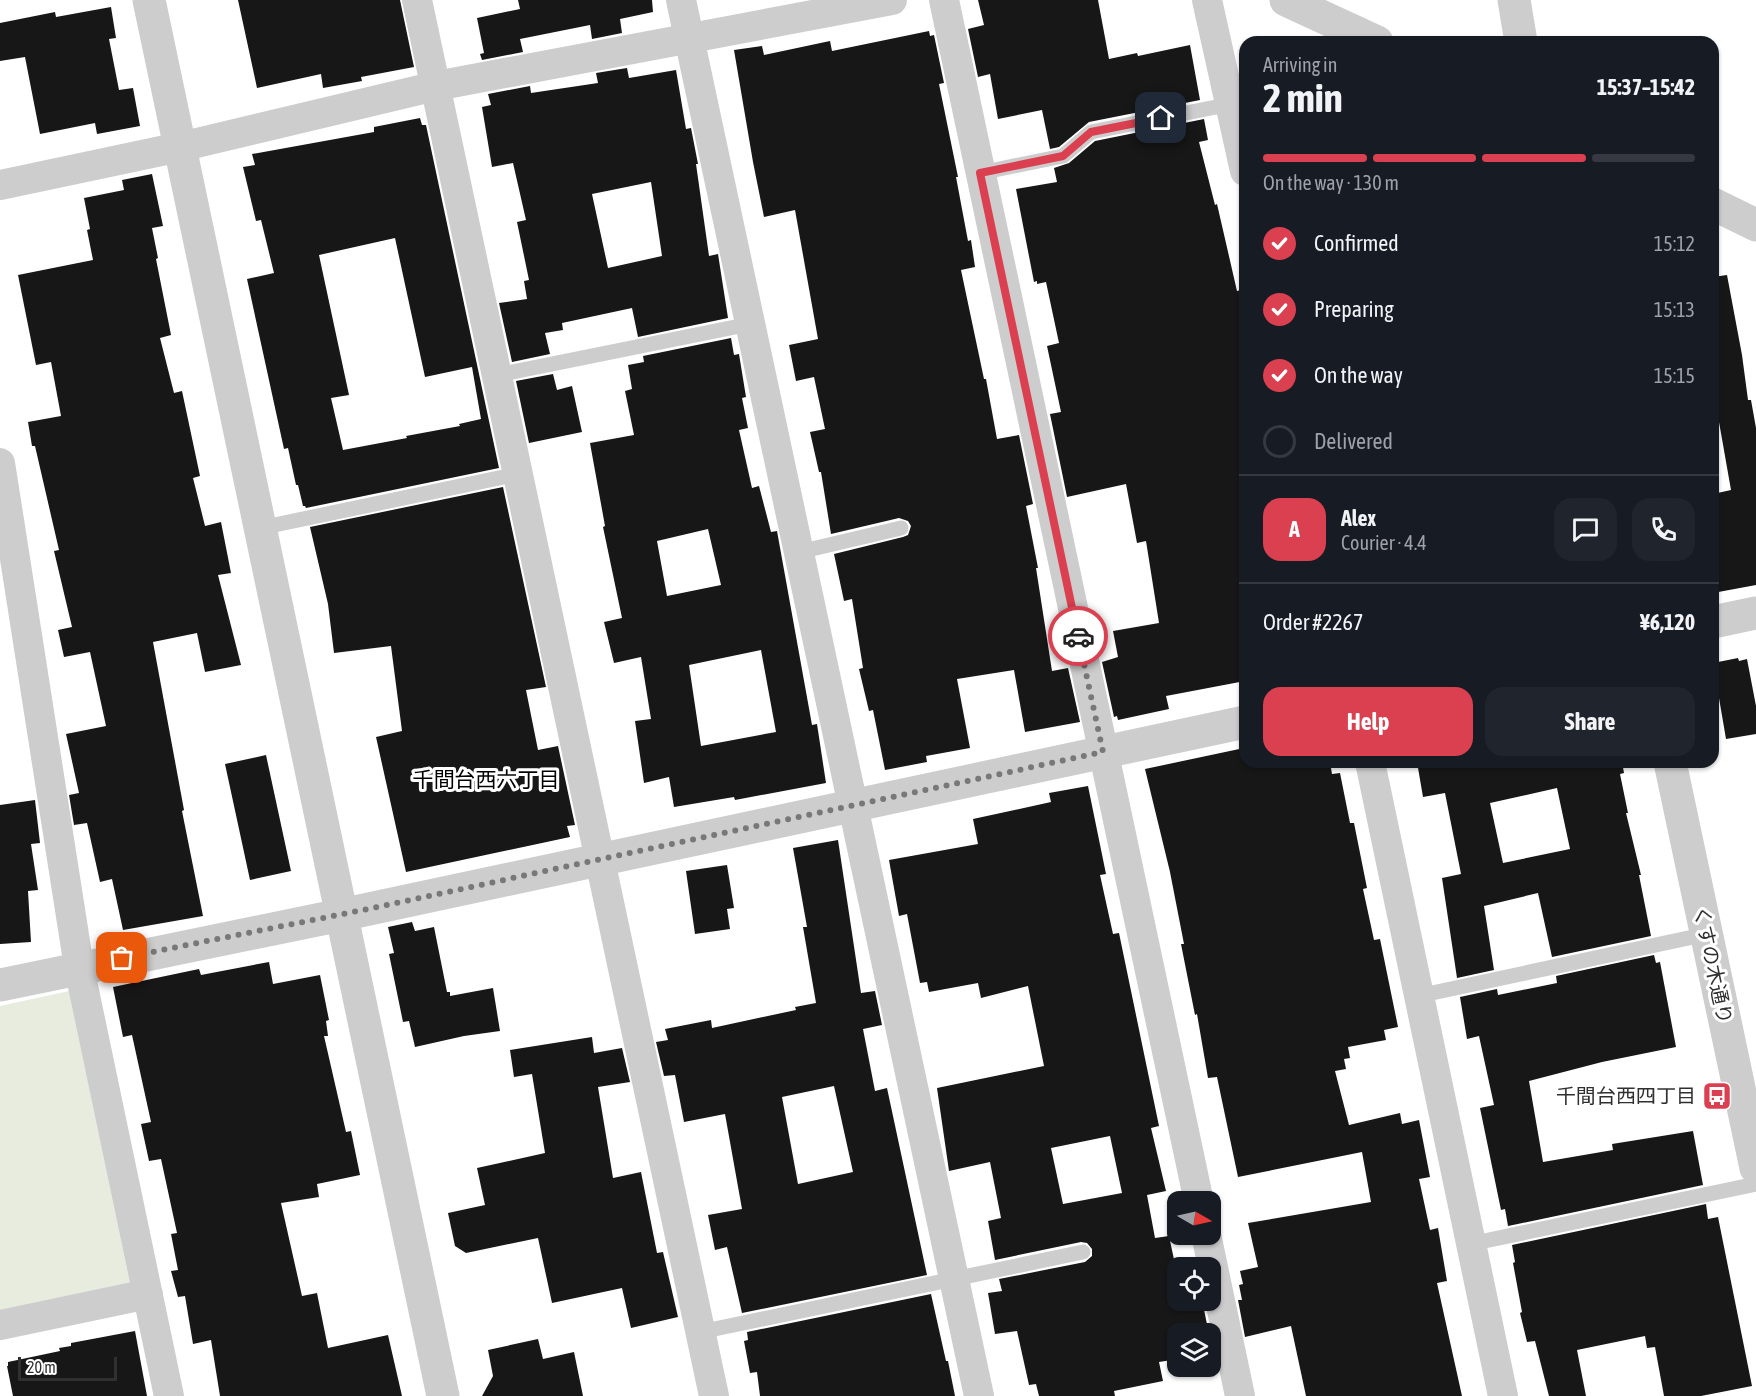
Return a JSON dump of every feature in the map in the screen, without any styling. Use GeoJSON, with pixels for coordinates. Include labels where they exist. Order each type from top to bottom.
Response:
{"type":"FeatureCollection","features":[{"type":"Feature","properties":{"kind":"street"},"geometry":{"type":"LineString","coordinates":[[148,0],[443,1396]]}},
{"type":"Feature","properties":{"kind":"street"},"geometry":{"type":"LineString","coordinates":[[417,0],[714,1396]]}},
{"type":"Feature","properties":{"kind":"street"},"geometry":{"type":"LineString","coordinates":[[681,0],[979,1396]]}},
{"type":"Feature","properties":{"kind":"street"},"geometry":{"type":"LineString","coordinates":[[0,185],[180,147],[436,86],[892,0]]}},
{"type":"Feature","properties":{"kind":"street"},"geometry":{"type":"LineString","coordinates":[[944,0],[1197,1191]]}},
{"type":"Feature","properties":{"kind":"street"},"geometry":{"type":"LineString","coordinates":[[1207,0],[1239,142]]}},
{"type":"Feature","properties":{"kind":"street"},"geometry":{"type":"LineString","coordinates":[[1286,0],[1364,36]]}},
{"type":"Feature","properties":{"kind":"street"},"geometry":{"type":"LineString","coordinates":[[1514,0],[1520,36]]}},
{"type":"Feature","properties":{"kind":"street"},"geometry":{"type":"LineString","coordinates":[[1719,207],[1756,225]]}},
{"type":"Feature","properties":{"kind":"street"},"geometry":{"type":"LineString","coordinates":[[0,463],[79,967],[169,1396]]}},
{"type":"Feature","properties":{"kind":"street"},"geometry":{"type":"LineString","coordinates":[[1719,621],[1756,614]]}},
{"type":"Feature","properties":{"kind":"street"},"geometry":{"type":"LineString","coordinates":[[0,985],[341,915],[1239,723]]}},
{"type":"Feature","properties":{"kind":"street"},"geometry":{"type":"LineString","coordinates":[[1371,768],[1503,1396]]}},
{"type":"Feature","properties":{"kind":"street","name":"くすの木通り"},"geometry":{"type":"LineString","coordinates":[[1671,768],[1755,1164]]}},
{"type":"Feature","properties":{"kind":"street"},"geometry":{"type":"LineString","coordinates":[[1208,1245],[1240,1396]]}},
{"type":"Feature","properties":{"kind":"street"},"geometry":{"type":"LineString","coordinates":[[0,1325],[148,1294]]}},
{"type":"Feature","properties":{"kind":"lane"},"geometry":{"type":"LineString","coordinates":[[980,173],[1063,156],[1091,132],[1231,104]]}},
{"type":"Feature","properties":{"kind":"lane"},"geometry":{"type":"LineString","coordinates":[[497,375],[750,324]]}},
{"type":"Feature","properties":{"kind":"lane"},"geometry":{"type":"LineString","coordinates":[[260,528],[518,474]]}},
{"type":"Feature","properties":{"kind":"lane"},"geometry":{"type":"LineString","coordinates":[[799,552],[900,528]]}},
{"type":"Feature","properties":{"kind":"lane"},"geometry":{"type":"LineString","coordinates":[[1419,996],[1707,934]]}},
{"type":"Feature","properties":{"kind":"lane"},"geometry":{"type":"LineString","coordinates":[[1470,1244],[1755,1164]]}},
{"type":"Feature","properties":{"kind":"lane"},"geometry":{"type":"LineString","coordinates":[[700,1332],[1083,1252]]}},
{"type":"Feature","properties":{"kind":"shaded area"},"geometry":{"type":"Polygon","coordinates":[[[69,991],[131,1288],[0,1316],[0,1006],[69,991]]]}},
{"type":"Feature","properties":{"kind":"building"},"geometry":{"type":"Polygon","coordinates":[[[238,0],[400,0],[414,67],[361,77],[362,81],[323,88],[321,74],[257,88],[238,0]]]}},
{"type":"Feature","properties":{"kind":"building"},"geometry":{"type":"Polygon","coordinates":[[[518,0],[652,0],[653,12],[620,19],[622,33],[592,39],[590,25],[520,39],[523,52],[482,60],[480,54],[484,53],[477,18],[520,9],[518,0]]]}},
{"type":"Feature","properties":{"kind":"building"},"geometry":{"type":"Polygon","coordinates":[[[978,0],[1098,0],[1109,59],[1137,53],[1138,56],[1190,45],[1200,100],[1089,122],[1059,147],[1050,149],[1042,110],[998,119],[990,74],[978,77],[968,29],[984,25],[978,0]]]}},
{"type":"Feature","properties":{"kind":"building"},"geometry":{"type":"Polygon","coordinates":[[[111,7],[116,38],[109,39],[119,90],[133,88],[140,126],[97,134],[95,123],[40,134],[25,57],[0,61],[0,23],[55,12],[56,17],[111,7]]]}},
{"type":"Feature","properties":{"kind":"building"},"geometry":{"type":"Polygon","coordinates":[[[929,31],[930,36],[934,35],[944,83],[939,84],[968,241],[971,240],[975,267],[961,270],[997,439],[1019,435],[1033,504],[1026,506],[1038,568],[1036,568],[1052,671],[1068,668],[1080,722],[1025,732],[1014,670],[957,679],[970,748],[926,756],[927,762],[885,770],[873,710],[869,711],[859,669],[863,668],[852,599],[844,601],[834,554],[903,537],[908,535],[911,526],[908,521],[899,518],[831,534],[821,472],[819,472],[810,432],[825,429],[814,377],[796,381],[789,345],[818,339],[795,210],[764,217],[734,50],[762,46],[764,55],[830,41],[832,51],[929,31]]]}},
{"type":"Feature","properties":{"kind":"building"},"geometry":{"type":"Polygon","coordinates":[[[627,68],[629,78],[676,70],[686,129],[691,128],[698,164],[696,164],[709,256],[718,254],[728,318],[638,337],[632,308],[562,323],[563,330],[545,333],[550,354],[512,362],[499,303],[527,299],[524,281],[529,280],[517,222],[526,220],[513,163],[492,167],[482,107],[491,105],[488,94],[530,86],[531,93],[598,83],[596,73],[627,68]],[[651,182],[592,194],[608,268],[662,256],[651,182]]]}},
{"type":"Feature","properties":{"kind":"building"},"geometry":{"type":"Polygon","coordinates":[[[420,118],[422,125],[426,125],[499,468],[306,508],[303,506],[298,485],[296,485],[288,448],[284,449],[247,279],[274,273],[261,220],[256,221],[243,167],[255,165],[252,154],[374,132],[374,127],[420,118]],[[395,238],[319,255],[349,395],[331,398],[343,450],[407,438],[406,436],[460,426],[459,424],[481,419],[472,367],[425,377],[395,238]]]}},
{"type":"Feature","properties":{"kind":"building"},"geometry":{"type":"Polygon","coordinates":[[[1204,119],[1208,140],[1199,142],[1215,205],[1217,204],[1237,291],[1239,290],[1239,682],[1166,696],[1169,709],[1118,720],[1117,716],[1114,717],[1102,662],[1118,657],[1113,631],[1159,623],[1146,541],[1137,543],[1126,484],[1067,497],[1050,414],[1061,412],[1047,346],[1059,343],[1046,282],[1037,284],[1037,281],[1034,282],[1016,189],[1057,182],[1054,168],[1069,163],[1095,141],[1204,119]]]}},
{"type":"Feature","properties":{"kind":"building"},"geometry":{"type":"Polygon","coordinates":[[[152,174],[163,226],[152,228],[171,335],[160,338],[174,393],[182,391],[200,476],[193,478],[205,526],[221,522],[231,573],[218,575],[241,665],[205,672],[197,633],[153,642],[184,810],[182,811],[203,916],[123,930],[112,879],[100,882],[87,823],[74,825],[69,795],[79,793],[66,734],[106,726],[90,652],[64,657],[58,630],[72,627],[54,551],[59,550],[28,422],[61,416],[51,362],[36,365],[18,275],[93,260],[84,198],[124,190],[122,180],[152,174]]]}},
{"type":"Feature","properties":{"kind":"building"},"geometry":{"type":"Polygon","coordinates":[[[1727,275],[1748,400],[1751,400],[1756,428],[1756,585],[1719,592],[1719,493],[1731,490],[1719,422],[1719,276],[1727,275]]]}},
{"type":"Feature","properties":{"kind":"building"},"geometry":{"type":"Polygon","coordinates":[[[731,338],[734,355],[739,354],[746,397],[742,398],[748,428],[739,430],[752,488],[759,486],[771,532],[777,531],[812,725],[817,724],[826,783],[735,800],[734,797],[674,807],[669,777],[644,783],[635,721],[651,719],[641,657],[614,663],[604,622],[622,618],[603,527],[605,526],[590,443],[634,435],[625,391],[632,389],[628,365],[644,362],[643,356],[731,338]],[[708,529],[657,541],[667,596],[721,585],[708,529]],[[761,650],[689,665],[701,746],[776,732],[761,650]]]}},
{"type":"Feature","properties":{"kind":"building"},"geometry":{"type":"Polygon","coordinates":[[[553,374],[557,390],[572,386],[582,432],[529,443],[516,381],[553,374]]]}},
{"type":"Feature","properties":{"kind":"building"},"geometry":{"type":"Polygon","coordinates":[[[503,487],[546,687],[526,690],[538,750],[558,746],[575,825],[567,826],[570,837],[406,872],[376,737],[402,731],[391,646],[334,653],[328,604],[310,527],[503,487]]]}},
{"type":"Feature","properties":{"kind":"building"},"geometry":{"type":"Polygon","coordinates":[[[1738,658],[1739,661],[1747,659],[1756,706],[1756,734],[1726,739],[1719,698],[1719,662],[1738,658]]]}},
{"type":"Feature","properties":{"kind":"building"},"geometry":{"type":"Polygon","coordinates":[[[1239,749],[1239,768],[1331,768],[1332,774],[1340,773],[1350,823],[1354,823],[1367,888],[1363,889],[1374,940],[1380,939],[1398,1027],[1384,1030],[1386,1040],[1348,1047],[1350,1058],[1344,1059],[1346,1069],[1335,1071],[1349,1125],[1400,1113],[1402,1124],[1419,1120],[1430,1177],[1419,1179],[1430,1230],[1438,1228],[1447,1281],[1437,1283],[1462,1396],[1306,1396],[1291,1326],[1245,1337],[1238,1300],[1242,1300],[1239,1285],[1243,1284],[1240,1271],[1258,1267],[1248,1223],[1371,1202],[1362,1152],[1238,1177],[1217,1077],[1208,1078],[1197,1014],[1195,1015],[1181,944],[1184,944],[1170,872],[1145,769],[1239,749]]]}},
{"type":"Feature","properties":{"kind":"building"},"geometry":{"type":"Polygon","coordinates":[[[266,755],[291,871],[250,880],[225,764],[266,755]]]}},
{"type":"Feature","properties":{"kind":"building"},"geometry":{"type":"Polygon","coordinates":[[[1418,768],[1623,768],[1624,773],[1620,774],[1628,813],[1626,813],[1641,875],[1639,875],[1651,936],[1552,957],[1538,893],[1484,906],[1494,970],[1457,978],[1442,878],[1461,874],[1445,793],[1423,797],[1418,768]],[[1557,788],[1490,803],[1503,863],[1570,849],[1557,788]]]}},
{"type":"Feature","properties":{"kind":"building"},"geometry":{"type":"Polygon","coordinates":[[[1088,786],[1106,874],[1100,875],[1113,934],[1119,933],[1159,1126],[1151,1128],[1166,1191],[1147,1195],[1155,1238],[1167,1236],[1167,1245],[1171,1245],[1174,1257],[1167,1257],[1167,1311],[1204,1311],[1207,1323],[1167,1323],[1167,1361],[1159,1362],[1163,1381],[1114,1391],[1115,1396],[1039,1396],[1036,1384],[1029,1385],[1017,1331],[995,1334],[988,1293],[1002,1291],[999,1279],[1085,1262],[1092,1256],[1092,1249],[1087,1243],[1081,1242],[995,1260],[988,1221],[1001,1218],[990,1162],[949,1171],[937,1088],[1044,1066],[1028,986],[981,998],[978,983],[929,992],[927,982],[920,983],[907,914],[899,916],[889,860],[978,844],[973,819],[1051,802],[1049,793],[1088,786]],[[1110,1136],[1051,1148],[1063,1204],[1122,1193],[1110,1136]]]}},
{"type":"Feature","properties":{"kind":"building"},"geometry":{"type":"Polygon","coordinates":[[[35,800],[40,843],[31,844],[38,890],[28,891],[31,942],[0,944],[0,805],[35,800]]]}},
{"type":"Feature","properties":{"kind":"building"},"geometry":{"type":"Polygon","coordinates":[[[838,840],[861,993],[875,991],[882,1025],[863,1029],[875,1091],[887,1088],[927,1275],[742,1313],[727,1247],[715,1250],[708,1215],[742,1209],[725,1114],[684,1122],[675,1075],[664,1076],[656,1042],[668,1040],[665,1029],[711,1020],[712,1028],[796,1010],[795,1007],[816,1003],[803,927],[807,927],[793,848],[838,840]],[[834,1086],[782,1097],[798,1184],[853,1172],[834,1086]]]}},
{"type":"Feature","properties":{"kind":"building"},"geometry":{"type":"Polygon","coordinates":[[[727,865],[734,908],[727,909],[730,929],[695,934],[686,871],[727,865]]]}},
{"type":"Feature","properties":{"kind":"building"},"geometry":{"type":"Polygon","coordinates":[[[412,922],[415,931],[434,927],[447,992],[450,992],[450,996],[493,988],[500,1031],[415,1047],[409,1021],[403,1022],[389,954],[394,953],[388,927],[412,922]]]}},
{"type":"Feature","properties":{"kind":"building"},"geometry":{"type":"Polygon","coordinates":[[[1654,955],[1656,963],[1660,962],[1676,1047],[1602,1062],[1529,1081],[1543,1162],[1613,1150],[1612,1144],[1693,1131],[1703,1185],[1508,1226],[1505,1209],[1501,1210],[1480,1108],[1494,1105],[1479,1036],[1467,1039],[1460,997],[1497,989],[1498,995],[1557,983],[1556,976],[1654,955]]]}},
{"type":"Feature","properties":{"kind":"building"},"geometry":{"type":"Polygon","coordinates":[[[269,962],[273,984],[320,975],[329,1020],[326,1021],[328,1036],[324,1036],[346,1132],[351,1131],[360,1175],[317,1184],[319,1197],[281,1203],[302,1296],[317,1293],[328,1348],[388,1335],[402,1396],[220,1396],[211,1340],[193,1344],[185,1296],[178,1297],[171,1271],[178,1270],[171,1234],[177,1233],[161,1159],[149,1161],[141,1124],[151,1122],[132,1035],[123,1037],[113,987],[199,969],[201,975],[269,962]]]}},
{"type":"Feature","properties":{"kind":"building"},"geometry":{"type":"Polygon","coordinates":[[[592,1037],[594,1053],[622,1048],[630,1082],[598,1087],[613,1178],[641,1172],[657,1253],[663,1252],[678,1317],[631,1328],[622,1288],[552,1303],[538,1238],[466,1253],[455,1246],[448,1213],[485,1205],[477,1168],[545,1153],[532,1074],[514,1077],[510,1050],[592,1037]]]}},
{"type":"Feature","properties":{"kind":"building"},"geometry":{"type":"Polygon","coordinates":[[[1706,1204],[1708,1219],[1718,1217],[1752,1386],[1701,1396],[1664,1396],[1655,1347],[1647,1348],[1645,1336],[1577,1350],[1586,1396],[1549,1396],[1535,1341],[1527,1342],[1520,1313],[1522,1312],[1512,1245],[1706,1204]]]}},
{"type":"Feature","properties":{"kind":"building"},"geometry":{"type":"Polygon","coordinates":[[[931,1294],[955,1396],[760,1396],[757,1372],[750,1373],[744,1341],[748,1340],[747,1332],[931,1294]]]}},
{"type":"Feature","properties":{"kind":"building"},"geometry":{"type":"Polygon","coordinates":[[[135,1331],[147,1396],[13,1396],[8,1362],[60,1351],[59,1348],[71,1346],[71,1343],[135,1331]]]}},
{"type":"Feature","properties":{"kind":"building"},"geometry":{"type":"Polygon","coordinates":[[[538,1339],[543,1359],[574,1352],[583,1396],[482,1396],[493,1376],[488,1350],[538,1339]]]}},
{"type":"Feature","properties":{"kind":"way so far"},"geometry":{"type":"LineString","coordinates":[[122,958],[363,910],[1103,752],[1078,636]]}},
{"type":"Feature","properties":{"kind":"place","name":"千間台西四丁目"},"geometry":{"type":"Point","coordinates":[1717,1096]}},
{"type":"Feature","properties":{"kind":"district","name":"千間台西六丁目"},"geometry":{"type":"Point","coordinates":[486,780]}},
{"type":"Feature","properties":{"kind":"route"},"geometry":{"type":"LineString","coordinates":[[1078,636],[980,173],[1063,156],[1091,132],[1161,118]]}}]}
